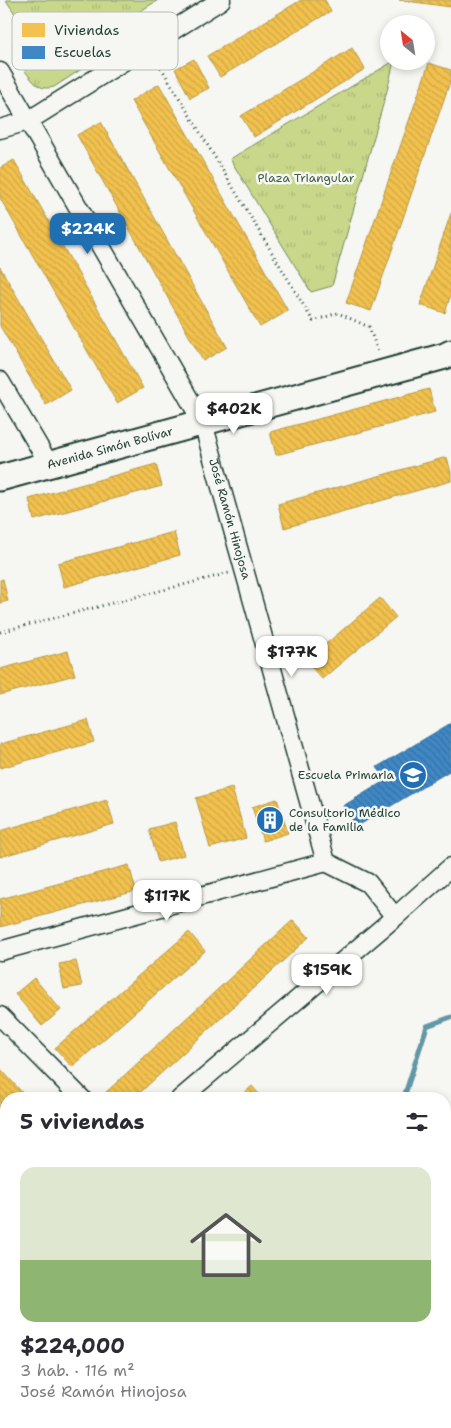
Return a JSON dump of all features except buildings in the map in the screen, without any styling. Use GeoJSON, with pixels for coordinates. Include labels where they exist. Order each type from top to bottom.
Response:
{"type":"FeatureCollection","features":[{"type":"Feature","properties":{"kind":"street"},"geometry":{"type":"LineString","coordinates":[[178,27],[221,0]]}},
{"type":"Feature","properties":{"kind":"street"},"geometry":{"type":"LineString","coordinates":[[0,129],[28,121],[110,70]]}},
{"type":"Feature","properties":{"kind":"street","name":"José Ramón Hinojosa"},"geometry":{"type":"LineString","coordinates":[[0,72],[203,422],[326,862]]}},
{"type":"Feature","properties":{"kind":"street","name":"Avenida Simón Bolívar"},"geometry":{"type":"LineString","coordinates":[[0,478],[445,356],[451,352]]}},
{"type":"Feature","properties":{"kind":"street"},"geometry":{"type":"LineString","coordinates":[[0,381],[49,464]]}},
{"type":"Feature","properties":{"kind":"street"},"geometry":{"type":"LineString","coordinates":[[0,950],[326,862],[368,883],[395,917]]}},
{"type":"Feature","properties":{"kind":"street"},"geometry":{"type":"LineString","coordinates":[[188,1092],[395,917],[451,867]]}},
{"type":"Feature","properties":{"kind":"street"},"geometry":{"type":"LineString","coordinates":[[0,1016],[75,1092]]}},
{"type":"Feature","properties":{"kind":"path"},"geometry":{"type":"LineString","coordinates":[[162,70],[313,321],[338,313],[368,327],[386,372]]}},
{"type":"Feature","properties":{"kind":"path"},"geometry":{"type":"LineString","coordinates":[[0,632],[244,569]]}},
{"type":"Feature","properties":{"kind":"green space"},"geometry":{"type":"Polygon","coordinates":[[[6,0],[158,0],[139,12],[14,12],[6,0]]]}},
{"type":"Feature","properties":{"kind":"green space","name":"Plaza Triangular"},"geometry":{"type":"Polygon","coordinates":[[[380,69],[392,70],[332,286],[311,292],[230,159],[380,69]]]}},
{"type":"Feature","properties":{"kind":"green space"},"geometry":{"type":"Polygon","coordinates":[[[25,70],[80,70],[54,87],[43,88],[25,70]]]}},
{"type":"Feature","properties":{"kind":"waterway"},"geometry":{"type":"LineString","coordinates":[[406,1092],[427,1026],[451,1017]]}},
{"type":"Feature","properties":{"kind":"place","name":"Escuela Primaria"},"geometry":{"type":"Point","coordinates":[413,775]}},
{"type":"Feature","properties":{"kind":"place","name":"Consultorio Médico de la Familia"},"geometry":{"type":"Point","coordinates":[270,820]}}]}
